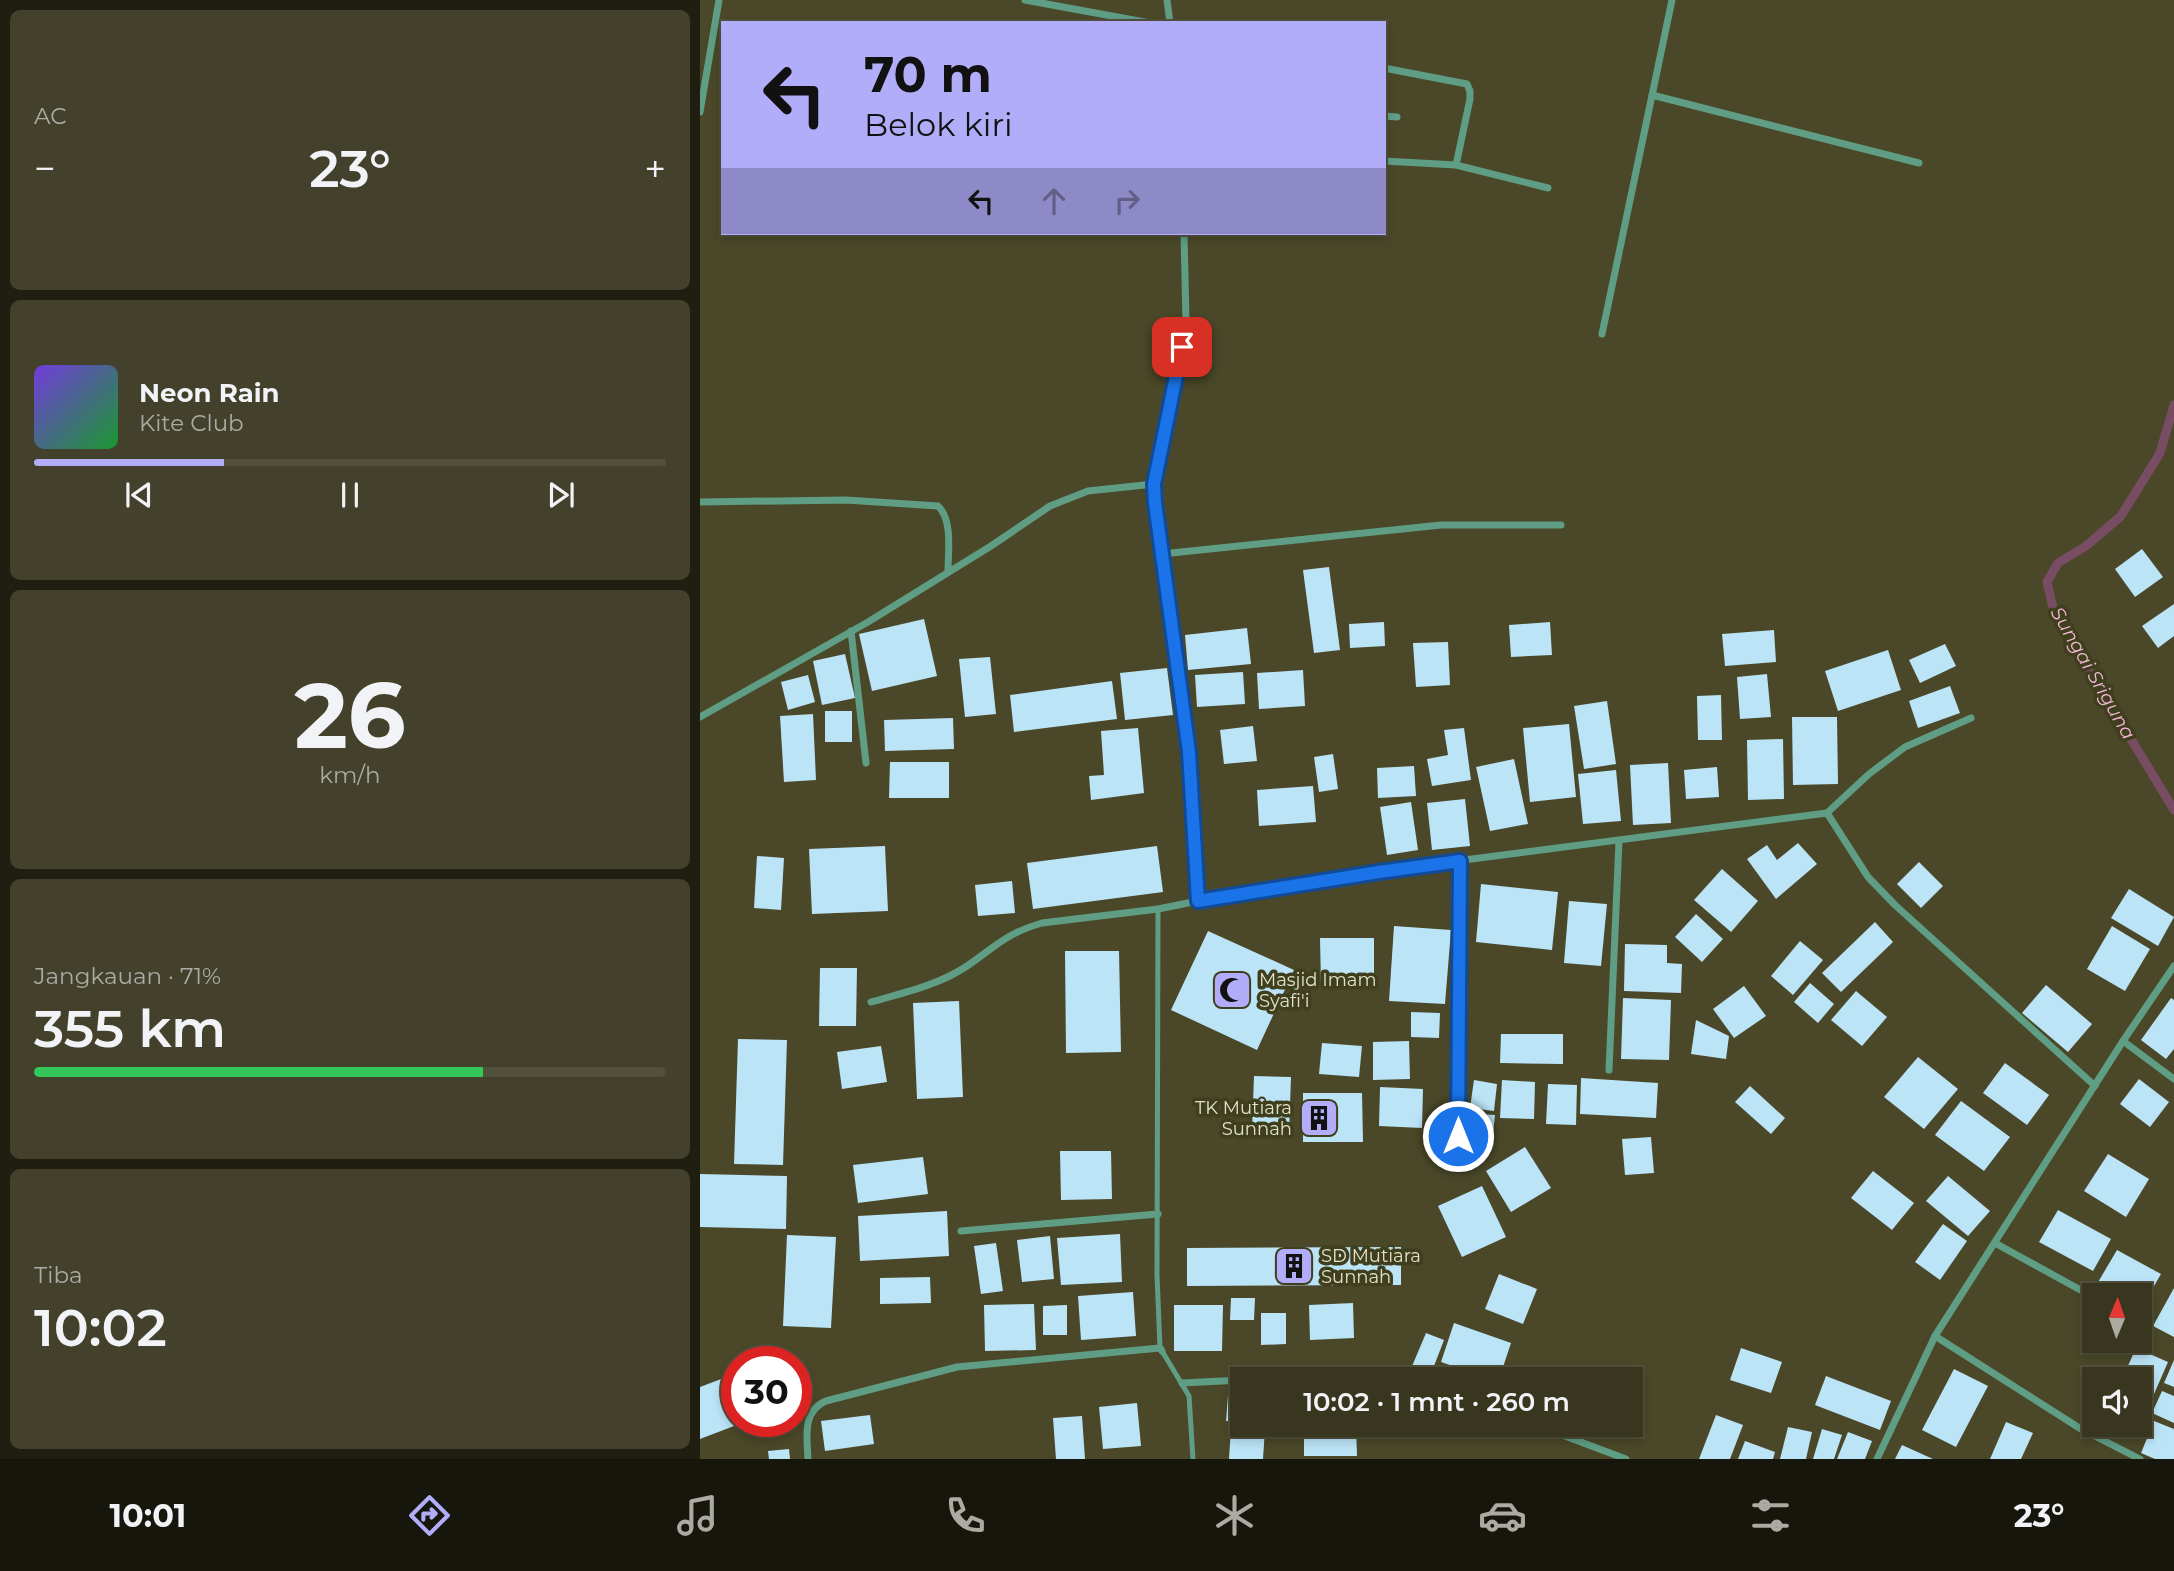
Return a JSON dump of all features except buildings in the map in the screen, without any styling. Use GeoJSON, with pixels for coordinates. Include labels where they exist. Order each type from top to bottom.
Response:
{"type":"FeatureCollection","features":[{"type":"Feature","properties":{"kind":"street"},"geometry":{"type":"LineString","coordinates":[[700,112],[719,0]]}},
{"type":"Feature","properties":{"kind":"street"},"geometry":{"type":"LineString","coordinates":[[1024,0],[1139,21]]}},
{"type":"Feature","properties":{"kind":"street"},"geometry":{"type":"LineString","coordinates":[[1167,0],[1170,21]]}},
{"type":"Feature","properties":{"kind":"street"},"geometry":{"type":"LineString","coordinates":[[1602,334],[1672,0]]}},
{"type":"Feature","properties":{"kind":"street"},"geometry":{"type":"LineString","coordinates":[[1386,68],[1467,85],[1470,99],[1456,165]]}},
{"type":"Feature","properties":{"kind":"street"},"geometry":{"type":"LineString","coordinates":[[1653,95],[1919,163]]}},
{"type":"Feature","properties":{"kind":"street"},"geometry":{"type":"LineString","coordinates":[[1386,117],[1398,117]]}},
{"type":"Feature","properties":{"kind":"street"},"geometry":{"type":"LineString","coordinates":[[1386,161],[1456,165],[1548,188]]}},
{"type":"Feature","properties":{"kind":"street"},"geometry":{"type":"LineString","coordinates":[[1184,235],[1186,321],[1178,374],[1154,484],[1189,752],[1198,901]]}},
{"type":"Feature","properties":{"kind":"street"},"geometry":{"type":"LineString","coordinates":[[700,717],[851,631],[1050,506],[1088,491],[1154,484]]}},
{"type":"Feature","properties":{"kind":"street"},"geometry":{"type":"LineString","coordinates":[[700,502],[846,500],[938,506],[944,512],[947,528],[948,572]]}},
{"type":"Feature","properties":{"kind":"street"},"geometry":{"type":"LineString","coordinates":[[1162,554],[1441,525],[1561,525]]}},
{"type":"Feature","properties":{"kind":"street"},"geometry":{"type":"LineString","coordinates":[[851,631],[866,763]]}},
{"type":"Feature","properties":{"kind":"street"},"geometry":{"type":"LineString","coordinates":[[871,1002],[914,990],[967,966],[1000,941],[1025,928],[1042,923],[1158,909],[1379,872],[1829,816],[1869,774],[1905,747],[1971,718]]}},
{"type":"Feature","properties":{"kind":"street"},"geometry":{"type":"LineString","coordinates":[[1829,816],[1868,877],[1895,905],[2095,1086]]}},
{"type":"Feature","properties":{"kind":"street"},"geometry":{"type":"LineString","coordinates":[[1609,1070],[1619,841]]}},
{"type":"Feature","properties":{"kind":"street"},"geometry":{"type":"LineString","coordinates":[[1458,1136],[1460,861]]}},
{"type":"Feature","properties":{"kind":"street"},"geometry":{"type":"LineString","coordinates":[[1877,1459],[1935,1336],[2123,1041],[2174,966]]}},
{"type":"Feature","properties":{"kind":"street"},"geometry":{"type":"LineString","coordinates":[[2123,1041],[2174,1079]]}},
{"type":"Feature","properties":{"kind":"street"},"geometry":{"type":"LineString","coordinates":[[961,1231],[1158,1214]]}},
{"type":"Feature","properties":{"kind":"street"},"geometry":{"type":"LineString","coordinates":[[1995,1243],[2082,1291]]}},
{"type":"Feature","properties":{"kind":"street"},"geometry":{"type":"LineString","coordinates":[[1935,1336],[2081,1429],[2140,1459]]}},
{"type":"Feature","properties":{"kind":"street"},"geometry":{"type":"LineString","coordinates":[[808,1459],[808,1422],[814,1408],[826,1401],[957,1367],[1161,1350]]}},
{"type":"Feature","properties":{"kind":"street"},"geometry":{"type":"LineString","coordinates":[[1181,1381],[1230,1380]]}},
{"type":"Feature","properties":{"kind":"street"},"geometry":{"type":"LineString","coordinates":[[1568,1437],[1626,1459]]}},
{"type":"Feature","properties":{"kind":"lane"},"geometry":{"type":"LineString","coordinates":[[1158,909],[1157,1275],[1161,1350],[1181,1381],[1191,1404],[1193,1459]]}},
{"type":"Feature","properties":{"kind":"waterway","name":"Sungai Sriguna"},"geometry":{"type":"LineString","coordinates":[[2174,405],[2160,453],[2121,516],[2086,546],[2058,563],[2047,582],[2054,612],[2174,810]]}},
{"type":"Feature","properties":{"kind":"place","name":"Masjid Imam Syafi'i"},"geometry":{"type":"Point","coordinates":[1232,990]}},
{"type":"Feature","properties":{"kind":"place","name":"TK Mutiara Sunnah"},"geometry":{"type":"Point","coordinates":[1319,1118]}},
{"type":"Feature","properties":{"kind":"place","name":"SD Mutiara Sunnah"},"geometry":{"type":"Point","coordinates":[1294,1266]}},
{"type":"Feature","properties":{"kind":"route"},"geometry":{"type":"LineString","coordinates":[[1182,347],[1154,484],[1189,752],[1198,901],[1460,861],[1458,1136]]}}]}
